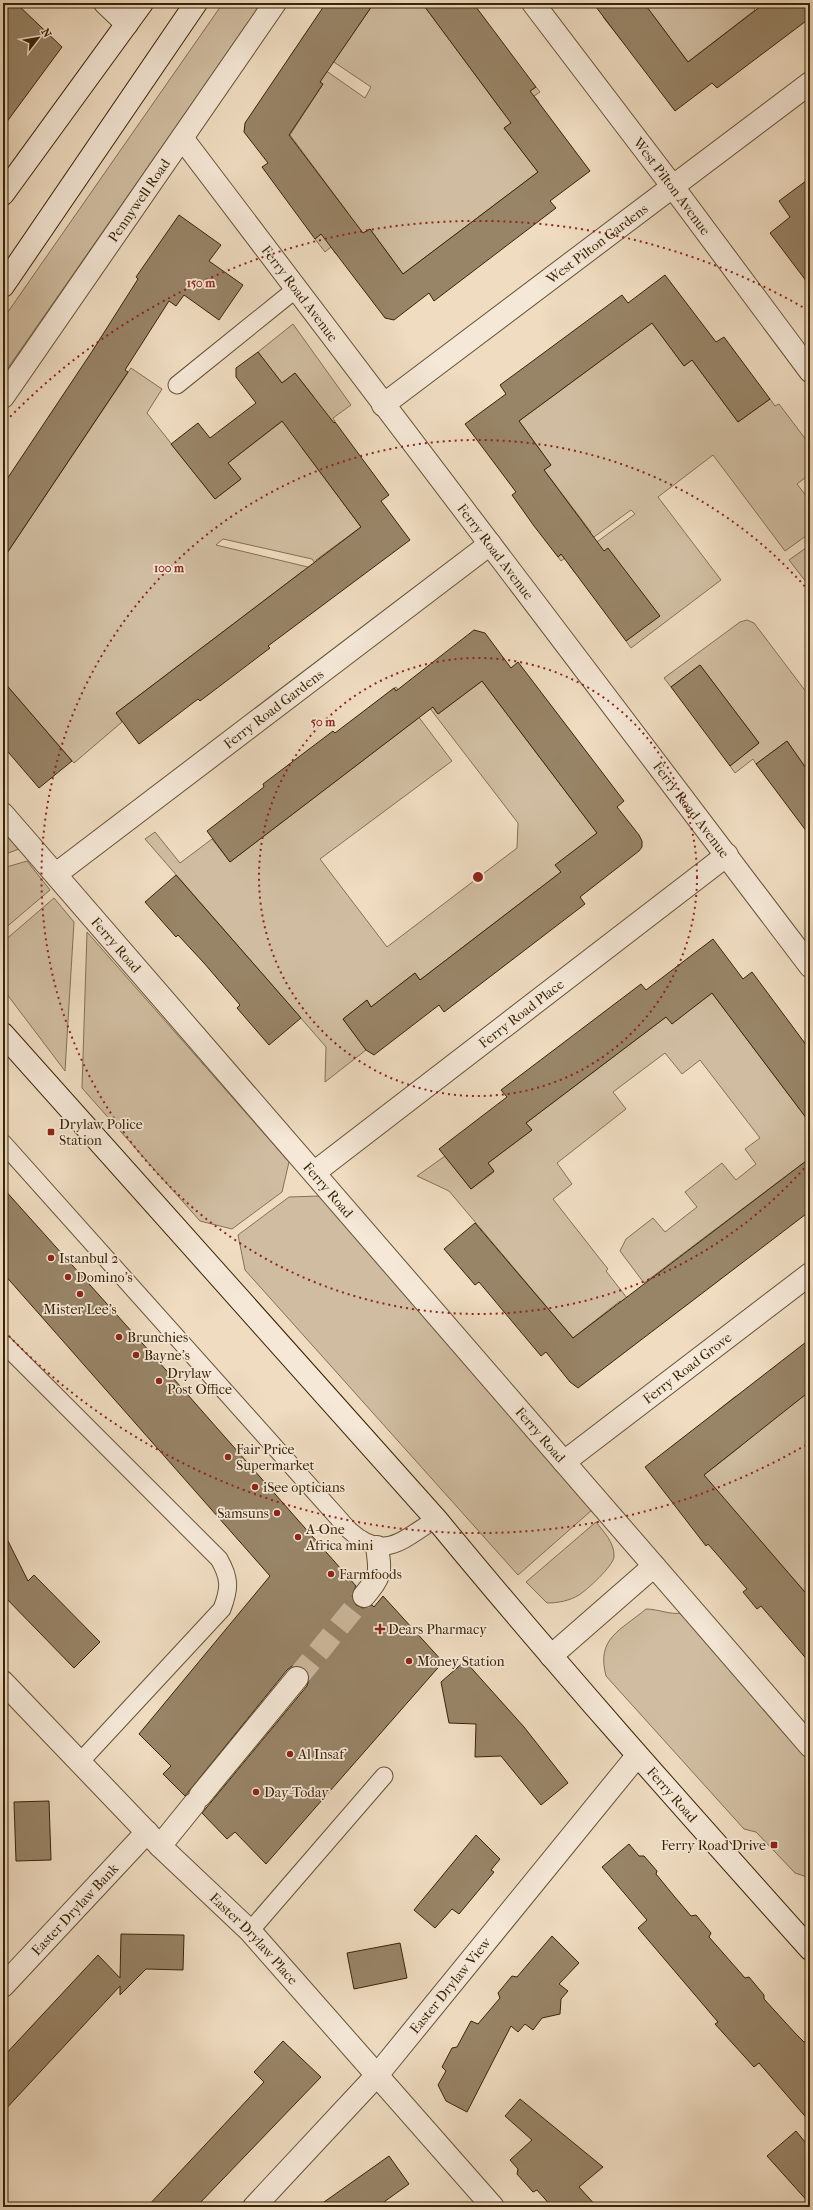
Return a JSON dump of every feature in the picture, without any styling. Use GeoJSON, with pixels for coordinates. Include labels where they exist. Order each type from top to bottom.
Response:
{"type":"FeatureCollection","features":[{"type":"Feature","properties":{"kind":"street"},"geometry":{"type":"LineString","coordinates":[[105,3],[127,24]]}},
{"type":"Feature","properties":{"kind":"street"},"geometry":{"type":"LineString","coordinates":[[3,194],[142,3]]}},
{"type":"Feature","properties":{"kind":"street"},"geometry":{"type":"LineString","coordinates":[[3,286],[196,3]]}},
{"type":"Feature","properties":{"kind":"street","name":"Pennywell Road"},"geometry":{"type":"LineString","coordinates":[[3,397],[275,3]]}},
{"type":"Feature","properties":{"kind":"street","name":"West Pilton Avenue"},"geometry":{"type":"LineString","coordinates":[[533,3],[810,371]]}},
{"type":"Feature","properties":{"kind":"street","name":"West Pilton Gardens"},"geometry":{"type":"LineString","coordinates":[[383,405],[810,83]]}},
{"type":"Feature","properties":{"kind":"street","name":"Ferry Road Avenue"},"geometry":{"type":"LineString","coordinates":[[182,138],[383,405],[810,966]]}},
{"type":"Feature","properties":{"kind":"street","name":"Ferry Road Gardens"},"geometry":{"type":"LineString","coordinates":[[56,874],[490,544]]}},
{"type":"Feature","properties":{"kind":"street","name":"Ferry Road"},"geometry":{"type":"LineString","coordinates":[[3,814],[810,1746]]}},
{"type":"Feature","properties":{"kind":"street","name":"Ferry Road Place"},"geometry":{"type":"LineString","coordinates":[[314,1172],[727,855]]}},
{"type":"Feature","properties":{"kind":"street","name":"Ferry Road"},"geometry":{"type":"LineString","coordinates":[[3,1034],[436,1519],[637,1756],[810,1949]]}},
{"type":"Feature","properties":{"kind":"street","name":"Ferry Road Grove"},"geometry":{"type":"LineString","coordinates":[[564,1462],[810,1274]]}},
{"type":"Feature","properties":{"kind":"street"},"geometry":{"type":"LineString","coordinates":[[364,1596],[376,1580],[380,1571],[377,1547]]}},
{"type":"Feature","properties":{"kind":"street"},"geometry":{"type":"LineString","coordinates":[[551,1656],[654,1566]]}},
{"type":"Feature","properties":{"kind":"street","name":"Easter Drylaw Bank"},"geometry":{"type":"LineString","coordinates":[[3,1986],[153,1839],[197,1800],[297,1678]]}},
{"type":"Feature","properties":{"kind":"street","name":"Easter Drylaw Place"},"geometry":{"type":"LineString","coordinates":[[3,1682],[153,1839],[250,1931],[378,2074],[493,2207]]}},
{"type":"Feature","properties":{"kind":"street","name":"Easter Drylaw View"},"geometry":{"type":"LineString","coordinates":[[254,2207],[378,2074],[637,1756]]}},
{"type":"Feature","properties":{"kind":"lane"},"geometry":{"type":"LineString","coordinates":[[177,385],[296,289]]}},
{"type":"Feature","properties":{"kind":"lane"},"geometry":{"type":"LineString","coordinates":[[3,1143],[349,1530],[362,1542],[377,1547],[388,1547],[436,1519]]}},
{"type":"Feature","properties":{"kind":"lane"},"geometry":{"type":"LineString","coordinates":[[3,1343],[219,1559],[228,1573],[228,1594],[222,1610],[80,1762]]}},
{"type":"Feature","properties":{"kind":"lane"},"geometry":{"type":"LineString","coordinates":[[250,1931],[384,1776]]}},
{"type":"Feature","properties":{"kind":"shaded area"},"geometry":{"type":"Polygon","coordinates":[[[223,3],[262,3],[3,375],[3,319],[223,3]]]}},
{"type":"Feature","properties":{"kind":"shaded area"},"geometry":{"type":"Polygon","coordinates":[[[374,3],[422,3],[502,111],[536,87],[540,92],[534,96],[539,102],[504,128],[538,172],[403,274],[370,229],[336,254],[331,247],[325,252],[315,239],[348,213],[290,135],[323,84],[288,60],[295,49],[365,98],[371,87],[301,40],[309,29],[341,51],[374,3]]]}},
{"type":"Feature","properties":{"kind":"shaded area"},"geometry":{"type":"Polygon","coordinates":[[[621,3],[760,3],[754,8],[755,10],[688,62],[654,17],[622,41],[603,17],[621,3]]]}},
{"type":"Feature","properties":{"kind":"shaded area"},"geometry":{"type":"Polygon","coordinates":[[[652,323],[684,366],[692,360],[738,422],[770,399],[775,406],[779,404],[810,445],[810,474],[797,484],[810,501],[810,533],[785,551],[713,455],[658,497],[721,580],[631,648],[626,641],[659,616],[575,573],[568,563],[635,514],[631,510],[561,561],[558,557],[591,532],[544,470],[551,465],[519,421],[652,323]]]}},
{"type":"Feature","properties":{"kind":"shaded area"},"geometry":{"type":"Polygon","coordinates":[[[293,324],[351,405],[333,418],[335,422],[302,448],[361,527],[316,560],[340,591],[337,594],[312,559],[223,539],[216,545],[308,567],[332,598],[303,571],[116,713],[122,722],[74,763],[3,681],[3,559],[131,368],[162,389],[147,413],[215,499],[241,479],[228,463],[314,397],[295,373],[282,383],[258,352],[293,324]]]}},
{"type":"Feature","properties":{"kind":"shaded area"},"geometry":{"type":"Polygon","coordinates":[[[810,545],[810,587],[789,560],[810,545]]]}},
{"type":"Feature","properties":{"kind":"shaded area"},"geometry":{"type":"Polygon","coordinates":[[[747,620],[754,623],[810,697],[810,774],[787,741],[756,764],[753,759],[735,773],[730,766],[759,743],[700,665],[671,687],[664,678],[740,622],[747,620]]]}},
{"type":"Feature","properties":{"kind":"shaded area"},"geometry":{"type":"Polygon","coordinates":[[[411,679],[438,714],[482,681],[597,833],[556,866],[561,872],[420,980],[415,973],[371,1007],[367,1000],[343,1019],[366,1050],[325,1082],[326,1047],[145,839],[155,832],[180,863],[212,839],[230,862],[417,719],[394,688],[396,687],[452,761],[320,859],[387,947],[517,848],[518,823],[409,681],[411,679]]]}},
{"type":"Feature","properties":{"kind":"shaded area"},"geometry":{"type":"Polygon","coordinates":[[[3,831],[19,849],[3,855],[3,831]]]}},
{"type":"Feature","properties":{"kind":"shaded area"},"geometry":{"type":"Polygon","coordinates":[[[27,861],[50,890],[3,930],[3,868],[27,861]]]}},
{"type":"Feature","properties":{"kind":"shaded area"},"geometry":{"type":"Polygon","coordinates":[[[54,898],[74,922],[65,1071],[3,989],[3,942],[54,898]]]}},
{"type":"Feature","properties":{"kind":"shaded area"},"geometry":{"type":"Polygon","coordinates":[[[87,932],[289,1162],[282,1192],[232,1229],[200,1221],[82,1088],[87,932]]]}},
{"type":"Feature","properties":{"kind":"shaded area"},"geometry":{"type":"Polygon","coordinates":[[[712,993],[810,1123],[810,1158],[644,1283],[620,1251],[626,1239],[653,1218],[665,1232],[697,1207],[685,1192],[722,1163],[736,1180],[756,1164],[745,1149],[760,1138],[700,1060],[682,1074],[665,1053],[613,1092],[626,1109],[557,1163],[572,1184],[553,1199],[608,1269],[606,1271],[652,1330],[647,1334],[620,1301],[573,1338],[449,1191],[417,1176],[445,1156],[471,1189],[494,1172],[488,1163],[532,1130],[526,1123],[666,1017],[672,1023],[712,993]]]}},
{"type":"Feature","properties":{"kind":"shaded area"},"geometry":{"type":"Polygon","coordinates":[[[320,1196],[592,1510],[518,1575],[245,1270],[238,1235],[289,1197],[320,1196]]]}},
{"type":"Feature","properties":{"kind":"shaded area"},"geometry":{"type":"Polygon","coordinates":[[[810,1391],[810,1598],[760,1541],[696,1481],[741,1446],[716,1412],[736,1396],[761,1428],[810,1391]]]}},
{"type":"Feature","properties":{"kind":"shaded area"},"geometry":{"type":"Polygon","coordinates":[[[596,1522],[611,1542],[614,1552],[613,1561],[599,1578],[579,1595],[571,1599],[555,1603],[547,1603],[526,1582],[596,1522]]]}},
{"type":"Feature","properties":{"kind":"shaded area"},"geometry":{"type":"Polygon","coordinates":[[[646,1609],[682,1613],[810,1761],[810,1878],[795,1873],[756,1832],[744,1829],[606,1676],[604,1653],[607,1644],[612,1636],[646,1609]]]}},
{"type":"Feature","properties":{"kind":"building"},"geometry":{"type":"Polygon","coordinates":[[[3,3],[16,3],[62,47],[3,127],[3,3]]]}},
{"type":"Feature","properties":{"kind":"building"},"geometry":{"type":"Polygon","coordinates":[[[326,3],[374,3],[320,82],[323,84],[289,135],[363,233],[370,229],[403,274],[538,172],[504,128],[511,123],[422,3],[473,3],[536,87],[530,91],[590,171],[550,201],[556,208],[434,301],[429,293],[394,320],[385,318],[321,234],[315,239],[262,167],[268,163],[244,132],[245,123],[326,3]]]}},
{"type":"Feature","properties":{"kind":"building"},"geometry":{"type":"Polygon","coordinates":[[[593,3],[644,3],[688,62],[765,3],[810,3],[810,18],[717,88],[712,83],[675,111],[593,3]]]}},
{"type":"Feature","properties":{"kind":"building"},"geometry":{"type":"Polygon","coordinates":[[[810,178],[810,286],[770,233],[790,217],[779,201],[810,178]]]}},
{"type":"Feature","properties":{"kind":"building"},"geometry":{"type":"Polygon","coordinates":[[[179,215],[221,245],[209,261],[243,285],[219,320],[184,295],[176,306],[169,301],[125,370],[128,372],[3,559],[3,485],[91,353],[138,279],[136,277],[179,215]]]}},
{"type":"Feature","properties":{"kind":"building"},"geometry":{"type":"Polygon","coordinates":[[[665,275],[716,342],[724,337],[770,399],[738,422],[692,360],[684,366],[652,323],[519,421],[551,465],[544,470],[604,551],[608,548],[660,616],[626,641],[561,554],[558,557],[534,526],[512,495],[516,492],[465,424],[506,394],[500,385],[622,295],[628,303],[665,275]]]}},
{"type":"Feature","properties":{"kind":"building"},"geometry":{"type":"Polygon","coordinates":[[[258,352],[282,383],[295,373],[334,423],[335,422],[389,495],[381,501],[410,540],[268,646],[270,648],[200,701],[198,699],[139,744],[116,713],[361,527],[282,421],[228,463],[241,479],[215,499],[171,444],[198,423],[210,438],[256,403],[236,377],[236,368],[258,352]]]}},
{"type":"Feature","properties":{"kind":"building"},"geometry":{"type":"Polygon","coordinates":[[[474,630],[485,633],[511,668],[518,662],[624,801],[617,807],[639,835],[642,841],[642,847],[639,851],[580,897],[585,904],[444,1012],[439,1005],[374,1055],[366,1050],[343,1019],[367,1000],[371,1007],[415,973],[420,980],[561,872],[555,865],[597,833],[482,681],[438,714],[433,707],[230,862],[207,831],[264,787],[263,784],[333,731],[335,733],[394,688],[396,691],[474,630]]]}},
{"type":"Feature","properties":{"kind":"building"},"geometry":{"type":"Polygon","coordinates":[[[700,665],[759,743],[730,766],[671,687],[700,665]]]}},
{"type":"Feature","properties":{"kind":"building"},"geometry":{"type":"Polygon","coordinates":[[[3,681],[72,761],[39,788],[3,746],[3,681]]]}},
{"type":"Feature","properties":{"kind":"building"},"geometry":{"type":"Polygon","coordinates":[[[787,741],[810,774],[810,836],[756,764],[787,741]]]}},
{"type":"Feature","properties":{"kind":"building"},"geometry":{"type":"Polygon","coordinates":[[[176,875],[301,1018],[269,1045],[237,1008],[240,1005],[204,963],[178,935],[176,937],[145,902],[176,875]]]}},
{"type":"Feature","properties":{"kind":"building"},"geometry":{"type":"Polygon","coordinates":[[[713,939],[743,979],[752,972],[810,1050],[810,1123],[712,993],[672,1024],[666,1017],[526,1123],[532,1130],[488,1163],[494,1171],[471,1189],[439,1149],[507,1097],[501,1090],[641,984],[646,990],[713,939]]]}},
{"type":"Feature","properties":{"kind":"building"},"geometry":{"type":"Polygon","coordinates":[[[810,1158],[810,1211],[578,1388],[570,1382],[546,1352],[541,1356],[479,1282],[475,1285],[444,1249],[475,1223],[573,1338],[810,1158]]]}},
{"type":"Feature","properties":{"kind":"building"},"geometry":{"type":"Polygon","coordinates":[[[3,1188],[151,1353],[356,1586],[352,1595],[356,1605],[363,1608],[372,1605],[374,1607],[383,1596],[443,1662],[266,1864],[235,1832],[227,1839],[202,1813],[307,1686],[309,1673],[305,1668],[299,1666],[292,1666],[287,1670],[185,1796],[163,1774],[171,1766],[139,1734],[270,1576],[3,1273],[3,1188]]]}},
{"type":"Feature","properties":{"kind":"building"},"geometry":{"type":"Polygon","coordinates":[[[810,1339],[810,1391],[704,1475],[810,1598],[810,1663],[761,1606],[757,1609],[743,1592],[747,1589],[708,1544],[706,1546],[645,1467],[810,1339]]]}},
{"type":"Feature","properties":{"kind":"building"},"geometry":{"type":"Polygon","coordinates":[[[3,1531],[28,1581],[34,1575],[100,1642],[74,1668],[3,1595],[3,1531]]]}},
{"type":"Feature","properties":{"kind":"building"},"geometry":{"type":"Polygon","coordinates":[[[465,1661],[524,1727],[568,1783],[541,1805],[501,1756],[475,1757],[476,1724],[449,1723],[441,1682],[465,1661]]]}},
{"type":"Feature","properties":{"kind":"building"},"geometry":{"type":"Polygon","coordinates":[[[49,1801],[51,1860],[16,1861],[14,1802],[49,1801]]]}},
{"type":"Feature","properties":{"kind":"building"},"geometry":{"type":"Polygon","coordinates":[[[476,1835],[500,1859],[491,1870],[494,1872],[459,1914],[452,1909],[435,1928],[414,1910],[476,1835]]]}},
{"type":"Feature","properties":{"kind":"building"},"geometry":{"type":"Polygon","coordinates":[[[629,1844],[639,1856],[644,1856],[657,1871],[656,1874],[691,1916],[696,1915],[711,1933],[709,1937],[745,1978],[749,1977],[764,1995],[764,1999],[795,2033],[804,2042],[810,2042],[810,2122],[759,2063],[754,2067],[715,2024],[718,2022],[638,1928],[647,1920],[602,1867],[629,1844]]]}},
{"type":"Feature","properties":{"kind":"building"},"geometry":{"type":"Polygon","coordinates":[[[121,1934],[184,1935],[183,1970],[146,1969],[120,1995],[120,1986],[3,2112],[3,2057],[98,1955],[120,1978],[121,1934]]]}},
{"type":"Feature","properties":{"kind":"building"},"geometry":{"type":"Polygon","coordinates":[[[552,1936],[579,1963],[559,1984],[568,1991],[561,1999],[560,2014],[542,2018],[533,2030],[525,2024],[518,2032],[511,2026],[467,2112],[446,2101],[438,2085],[446,2071],[442,2067],[452,2048],[457,2047],[471,2021],[478,2024],[500,1998],[498,1993],[512,1976],[517,1977],[552,1936]]]}},
{"type":"Feature","properties":{"kind":"building"},"geometry":{"type":"Polygon","coordinates":[[[400,1943],[407,1978],[354,1989],[347,1953],[400,1943]]]}},
{"type":"Feature","properties":{"kind":"building"},"geometry":{"type":"Polygon","coordinates":[[[283,2041],[321,2077],[196,2207],[147,2207],[264,2082],[254,2072],[283,2041]]]}},
{"type":"Feature","properties":{"kind":"building"},"geometry":{"type":"Polygon","coordinates":[[[520,2099],[603,2167],[579,2187],[597,2207],[552,2207],[537,2190],[533,2192],[517,2174],[518,2169],[510,2160],[532,2140],[505,2116],[520,2099]]]}},
{"type":"Feature","properties":{"kind":"building"},"geometry":{"type":"Polygon","coordinates":[[[796,2131],[810,2148],[810,2204],[767,2156],[796,2131]]]}},
{"type":"Feature","properties":{"kind":"building"},"geometry":{"type":"Polygon","coordinates":[[[389,2156],[409,2184],[377,2207],[317,2207],[389,2156]]]}},
{"type":"Feature","properties":{"kind":"tunnel"},"geometry":{"type":"LineString","coordinates":[[297,1678],[364,1596]]}},
{"type":"Feature","properties":{"kind":"place","name":"Drylaw Police Station"},"geometry":{"type":"Point","coordinates":[51,1132]}},
{"type":"Feature","properties":{"kind":"place","name":"Istanbul 2"},"geometry":{"type":"Point","coordinates":[51,1258]}},
{"type":"Feature","properties":{"kind":"place","name":"Domino's"},"geometry":{"type":"Point","coordinates":[68,1277]}},
{"type":"Feature","properties":{"kind":"place","name":"Mister Lee's"},"geometry":{"type":"Point","coordinates":[80,1294]}},
{"type":"Feature","properties":{"kind":"place","name":"Brunchies"},"geometry":{"type":"Point","coordinates":[119,1337]}},
{"type":"Feature","properties":{"kind":"place","name":"Bayne's"},"geometry":{"type":"Point","coordinates":[136,1355]}},
{"type":"Feature","properties":{"kind":"place","name":"Drylaw Post Office"},"geometry":{"type":"Point","coordinates":[159,1381]}},
{"type":"Feature","properties":{"kind":"place","name":"Fair Price Supermarket"},"geometry":{"type":"Point","coordinates":[228,1457]}},
{"type":"Feature","properties":{"kind":"place","name":"iSee opticians"},"geometry":{"type":"Point","coordinates":[255,1487]}},
{"type":"Feature","properties":{"kind":"place","name":"Samsuns"},"geometry":{"type":"Point","coordinates":[277,1513]}},
{"type":"Feature","properties":{"kind":"place","name":"A-One Africa mini"},"geometry":{"type":"Point","coordinates":[298,1537]}},
{"type":"Feature","properties":{"kind":"place","name":"Farmfoods"},"geometry":{"type":"Point","coordinates":[331,1574]}},
{"type":"Feature","properties":{"kind":"place","name":"Dears Pharmacy"},"geometry":{"type":"Point","coordinates":[380,1629]}},
{"type":"Feature","properties":{"kind":"place","name":"Money Station"},"geometry":{"type":"Point","coordinates":[409,1661]}},
{"type":"Feature","properties":{"kind":"place","name":"Al Insaf"},"geometry":{"type":"Point","coordinates":[290,1754]}},
{"type":"Feature","properties":{"kind":"place","name":"Day-Today"},"geometry":{"type":"Point","coordinates":[256,1792]}},
{"type":"Feature","properties":{"kind":"place","name":"Ferry Road Drive"},"geometry":{"type":"Point","coordinates":[774,1845]}}]}
